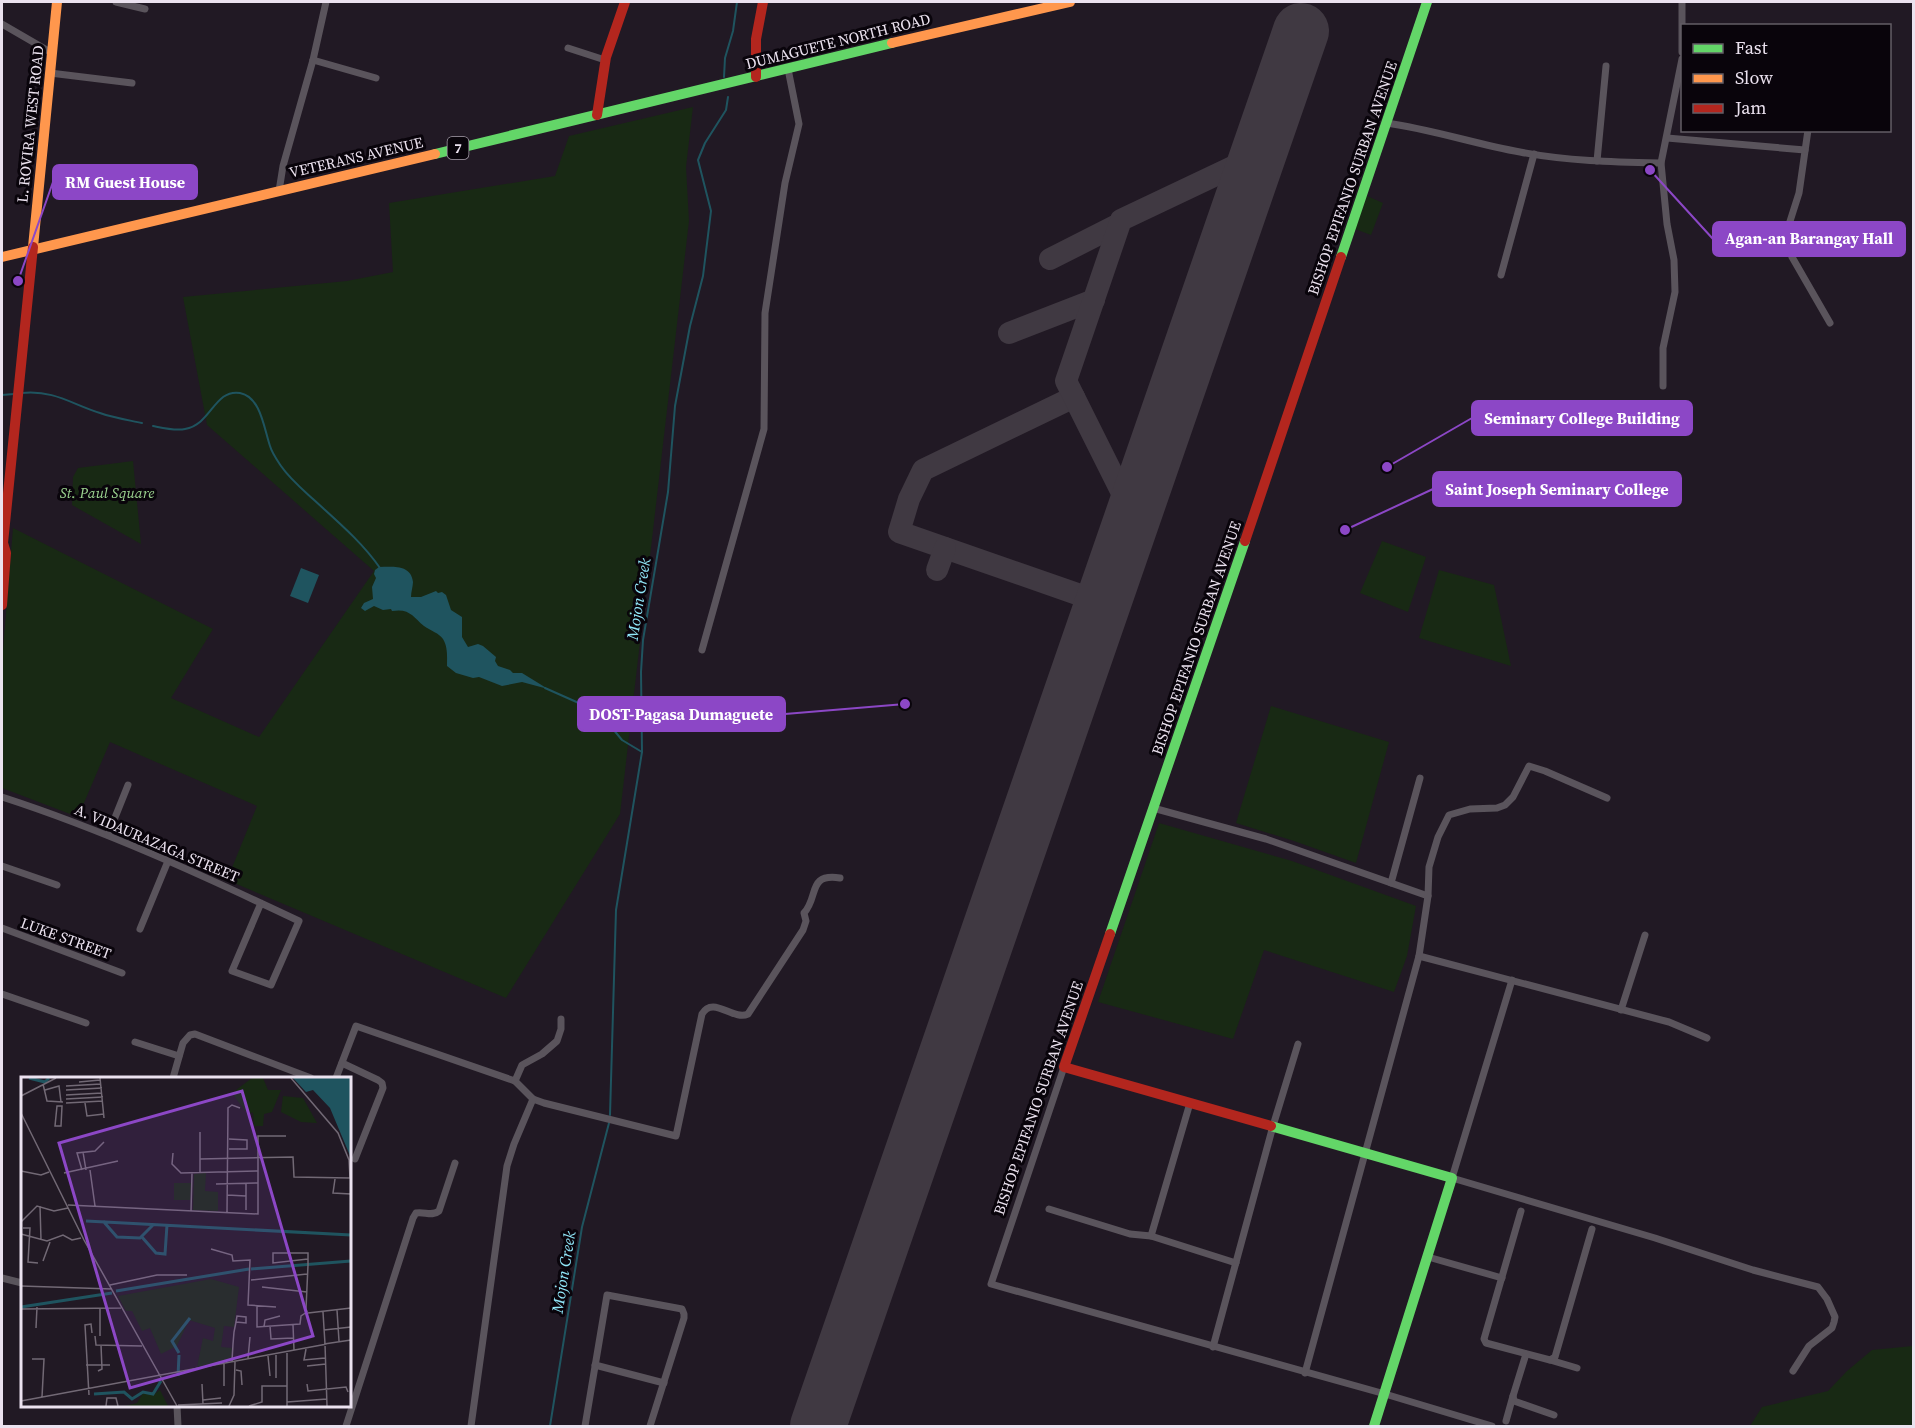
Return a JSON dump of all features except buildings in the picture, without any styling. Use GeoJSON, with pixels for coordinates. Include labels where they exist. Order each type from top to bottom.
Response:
{"type":"FeatureCollection","features":[{"type":"Feature","properties":{"kind":"main road","name":"L. ROVIRA WEST ROAD"},"geometry":{"type":"LineString","coordinates":[[2,605],[6,553],[2,545],[57,2]]}},
{"type":"Feature","properties":{"kind":"main road"},"geometry":{"type":"LineString","coordinates":[[597,115],[599,86],[605,60],[611,36],[625,2]]}},
{"type":"Feature","properties":{"kind":"main road"},"geometry":{"type":"LineString","coordinates":[[756,77],[757,30],[763,2]]}},
{"type":"Feature","properties":{"kind":"main road","name":"DUMAGUETE NORTH ROAD"},"geometry":{"type":"LineString","coordinates":[[718,85],[1054,3],[1070,2]]}},
{"type":"Feature","properties":{"kind":"main road","name":"BISHOP EPIFANIO SURBAN AVENUE"},"geometry":{"type":"LineString","coordinates":[[1064,1067],[1427,2]]}},
{"type":"Feature","properties":{"kind":"main road","name":"VETERANS AVENUE"},"geometry":{"type":"LineString","coordinates":[[2,257],[718,85]]}},
{"type":"Feature","properties":{"kind":"main road"},"geometry":{"type":"LineString","coordinates":[[1064,1067],[1452,1178],[1374,1426]]}},
{"type":"Feature","properties":{"kind":"street"},"geometry":{"type":"LineString","coordinates":[[116,2],[146,9]]}},
{"type":"Feature","properties":{"kind":"street"},"geometry":{"type":"LineString","coordinates":[[279,191],[283,166],[314,60],[326,2]]}},
{"type":"Feature","properties":{"kind":"street"},"geometry":{"type":"LineString","coordinates":[[1682,2],[1682,24]]}},
{"type":"Feature","properties":{"kind":"street"},"geometry":{"type":"LineString","coordinates":[[2,24],[52,53]]}},
{"type":"Feature","properties":{"kind":"street"},"geometry":{"type":"LineString","coordinates":[[568,48],[605,60]]}},
{"type":"Feature","properties":{"kind":"street"},"geometry":{"type":"LineString","coordinates":[[314,60],[376,78]]}},
{"type":"Feature","properties":{"kind":"street"},"geometry":{"type":"LineString","coordinates":[[1597,161],[1606,66]]}},
{"type":"Feature","properties":{"kind":"street"},"geometry":{"type":"LineString","coordinates":[[1663,386],[1663,348],[1675,292],[1674,260],[1667,224],[1661,163],[1681,68]]}},
{"type":"Feature","properties":{"kind":"street"},"geometry":{"type":"LineString","coordinates":[[702,650],[764,429],[765,313],[785,183],[799,124],[788,69]]}},
{"type":"Feature","properties":{"kind":"street"},"geometry":{"type":"LineString","coordinates":[[50,73],[132,82]]}},
{"type":"Feature","properties":{"kind":"street"},"geometry":{"type":"LineString","coordinates":[[1673,104],[1681,104]]}},
{"type":"Feature","properties":{"kind":"street"},"geometry":{"type":"LineString","coordinates":[[1386,123],[1534,154],[1597,161],[1661,163]]}},
{"type":"Feature","properties":{"kind":"street"},"geometry":{"type":"LineString","coordinates":[[1808,132],[1799,193],[1785,237],[1792,257],[1830,323]]}},
{"type":"Feature","properties":{"kind":"street"},"geometry":{"type":"LineString","coordinates":[[1667,138],[1805,150]]}},
{"type":"Feature","properties":{"kind":"street"},"geometry":{"type":"LineString","coordinates":[[1501,275],[1534,154]]}},
{"type":"Feature","properties":{"kind":"street"},"geometry":{"type":"LineString","coordinates":[[1305,1373],[1419,956],[1428,896],[1429,867],[1438,837],[1449,815],[1470,809],[1497,808],[1505,805],[1513,797],[1529,766],[1607,798]]}},
{"type":"Feature","properties":{"kind":"street"},"geometry":{"type":"LineString","coordinates":[[1391,883],[1420,778]]}},
{"type":"Feature","properties":{"kind":"street"},"geometry":{"type":"LineString","coordinates":[[108,835],[128,785]]}},
{"type":"Feature","properties":{"kind":"street","name":"A. VIDAURAZAGA STREET"},"geometry":{"type":"LineString","coordinates":[[2,797],[108,835],[168,861],[261,903],[299,921],[271,985],[232,971],[261,903]]}},
{"type":"Feature","properties":{"kind":"street"},"geometry":{"type":"LineString","coordinates":[[1154,808],[1266,839],[1428,896]]}},
{"type":"Feature","properties":{"kind":"street"},"geometry":{"type":"LineString","coordinates":[[140,929],[168,861]]}},
{"type":"Feature","properties":{"kind":"street"},"geometry":{"type":"LineString","coordinates":[[2,866],[57,885]]}},
{"type":"Feature","properties":{"kind":"street"},"geometry":{"type":"LineString","coordinates":[[336,1077],[356,1026],[515,1081],[533,1099],[676,1136],[702,1014],[705,1009],[710,1006],[739,1016],[748,1014],[803,930],[806,921],[804,913],[808,909],[816,884],[821,879],[840,878]]}},
{"type":"Feature","properties":{"kind":"street","name":"LUKE STREET"},"geometry":{"type":"LineString","coordinates":[[2,928],[122,973]]}},
{"type":"Feature","properties":{"kind":"street"},"geometry":{"type":"LineString","coordinates":[[1620,1010],[1645,935]]}},
{"type":"Feature","properties":{"kind":"street"},"geometry":{"type":"LineString","coordinates":[[1419,956],[1669,1022],[1707,1038]]}},
{"type":"Feature","properties":{"kind":"street"},"geometry":{"type":"LineString","coordinates":[[1512,980],[1452,1178],[1655,1238],[1753,1270],[1818,1287],[1827,1299],[1834,1322],[1832,1328],[1809,1346],[1793,1371]]}},
{"type":"Feature","properties":{"kind":"street"},"geometry":{"type":"LineString","coordinates":[[2,994],[86,1023]]}},
{"type":"Feature","properties":{"kind":"street"},"geometry":{"type":"LineString","coordinates":[[515,1081],[522,1065],[542,1054],[557,1041],[561,1019]]}},
{"type":"Feature","properties":{"kind":"street"},"geometry":{"type":"LineString","coordinates":[[173,1077],[186,1038],[195,1034],[307,1077]]}},
{"type":"Feature","properties":{"kind":"street"},"geometry":{"type":"LineString","coordinates":[[135,1042],[179,1056]]}},
{"type":"Feature","properties":{"kind":"street"},"geometry":{"type":"LineString","coordinates":[[1298,1044],[1273,1126],[1214,1347],[1492,1426]]}},
{"type":"Feature","properties":{"kind":"street"},"geometry":{"type":"LineString","coordinates":[[342,1063],[378,1080],[382,1083],[383,1088],[355,1159]]}},
{"type":"Feature","properties":{"kind":"street","name":"BISHOP EPIFANIO SURBAN AVENUE"},"geometry":{"type":"LineString","coordinates":[[1064,1067],[991,1284],[1214,1347]]}},
{"type":"Feature","properties":{"kind":"street"},"geometry":{"type":"LineString","coordinates":[[471,1426],[507,1166],[533,1099]]}},
{"type":"Feature","properties":{"kind":"street"},"geometry":{"type":"LineString","coordinates":[[1151,1236],[1190,1102]]}},
{"type":"Feature","properties":{"kind":"street"},"geometry":{"type":"LineString","coordinates":[[346,1426],[412,1218],[416,1213],[436,1214],[439,1211],[455,1163]]}},
{"type":"Feature","properties":{"kind":"street"},"geometry":{"type":"LineString","coordinates":[[1049,1209],[1130,1234],[1151,1236],[1236,1263]]}},
{"type":"Feature","properties":{"kind":"street"},"geometry":{"type":"LineString","coordinates":[[1521,1211],[1484,1339],[1486,1343],[1577,1368]]}},
{"type":"Feature","properties":{"kind":"street"},"geometry":{"type":"LineString","coordinates":[[1551,1360],[1555,1357],[1592,1229]]}},
{"type":"Feature","properties":{"kind":"street"},"geometry":{"type":"LineString","coordinates":[[1428,1257],[1502,1278]]}},
{"type":"Feature","properties":{"kind":"street"},"geometry":{"type":"LineString","coordinates":[[2,1278],[21,1283]]}},
{"type":"Feature","properties":{"kind":"street"},"geometry":{"type":"LineString","coordinates":[[585,1426],[607,1295],[682,1309],[684,1314],[650,1426]]}},
{"type":"Feature","properties":{"kind":"street"},"geometry":{"type":"LineString","coordinates":[[1506,1421],[1526,1354]]}},
{"type":"Feature","properties":{"kind":"street"},"geometry":{"type":"LineString","coordinates":[[595,1365],[664,1383]]}},
{"type":"Feature","properties":{"kind":"street"},"geometry":{"type":"LineString","coordinates":[[1513,1396],[1517,1403],[1554,1415]]}},
{"type":"Feature","properties":{"kind":"street"},"geometry":{"type":"LineString","coordinates":[[177,1407],[178,1426]]}},
{"type":"Feature","properties":{"kind":"green space"},"geometry":{"type":"Polygon","coordinates":[[[693,107],[686,167],[689,221],[620,814],[506,998],[227,880],[257,806],[110,742],[78,817],[2,788],[2,662],[13,528],[213,629],[171,698],[259,737],[374,571],[207,425],[183,297],[347,281],[393,272],[389,203],[555,176],[569,136],[693,107]]]}},
{"type":"Feature","properties":{"kind":"green space"},"geometry":{"type":"Polygon","coordinates":[[[1367,196],[1383,203],[1371,235],[1355,229],[1367,196]]]}},
{"type":"Feature","properties":{"kind":"green space","name":"St. Paul Square"},"geometry":{"type":"Polygon","coordinates":[[[133,461],[141,544],[72,505],[73,477],[78,468],[133,461]]]}},
{"type":"Feature","properties":{"kind":"green space"},"geometry":{"type":"Polygon","coordinates":[[[1382,541],[1426,557],[1408,612],[1360,593],[1382,541]]]}},
{"type":"Feature","properties":{"kind":"green space"},"geometry":{"type":"Polygon","coordinates":[[[1439,570],[1494,585],[1511,666],[1419,638],[1439,570]]]}},
{"type":"Feature","properties":{"kind":"green space"},"geometry":{"type":"Polygon","coordinates":[[[1271,706],[1389,742],[1356,863],[1236,823],[1271,706]]]}},
{"type":"Feature","properties":{"kind":"green space"},"geometry":{"type":"Polygon","coordinates":[[[1159,823],[1292,861],[1416,906],[1407,956],[1394,992],[1264,950],[1233,1039],[1098,1002],[1159,823]]]}},
{"type":"Feature","properties":{"kind":"green space"},"geometry":{"type":"Polygon","coordinates":[[[1913,1346],[1913,1426],[1750,1426],[1762,1407],[1828,1391],[1872,1350],[1913,1346]]]}},
{"type":"Feature","properties":{"kind":"water"},"geometry":{"type":"Polygon","coordinates":[[[379,567],[395,567],[409,572],[413,582],[411,597],[421,597],[436,591],[442,592],[446,595],[451,610],[462,617],[462,637],[468,647],[478,644],[483,646],[496,657],[495,661],[498,666],[513,673],[522,673],[548,689],[522,682],[502,686],[479,677],[473,678],[456,673],[447,666],[443,639],[411,614],[391,609],[383,610],[374,606],[365,611],[361,608],[364,603],[373,599],[372,587],[376,578],[374,574],[379,567]]]}},
{"type":"Feature","properties":{"kind":"water"},"geometry":{"type":"Polygon","coordinates":[[[301,568],[319,575],[308,603],[290,596],[301,568]]]}},
{"type":"Feature","properties":{"kind":"waterway","name":"Mojon Creek"},"geometry":{"type":"LineString","coordinates":[[724,77],[725,58],[733,31],[737,2]]}},
{"type":"Feature","properties":{"kind":"waterway","name":"Mojon Creek"},"geometry":{"type":"LineString","coordinates":[[610,1115],[616,910],[642,752],[643,640],[668,492],[675,406],[690,326],[703,276],[711,211],[698,160],[705,143],[726,110],[728,97]]}},
{"type":"Feature","properties":{"kind":"waterway"},"geometry":{"type":"LineString","coordinates":[[22,393],[54,396],[105,415],[142,423]]}},
{"type":"Feature","properties":{"kind":"waterway"},"geometry":{"type":"LineString","coordinates":[[153,426],[185,429],[201,421],[224,396],[231,393],[247,396],[257,407],[272,451],[285,471],[357,541],[380,568]]}},
{"type":"Feature","properties":{"kind":"waterway"},"geometry":{"type":"LineString","coordinates":[[2,395],[14,394]]}},
{"type":"Feature","properties":{"kind":"waterway"},"geometry":{"type":"LineString","coordinates":[[545,688],[599,712],[622,740],[642,752]]}},
{"type":"Feature","properties":{"kind":"waterway","name":"Mojon Creek"},"geometry":{"type":"LineString","coordinates":[[550,1426],[582,1227],[609,1123]]}},
{"type":"Feature","properties":{"kind":"taxiway"},"geometry":{"type":"LineString","coordinates":[[1133,515],[1066,381],[1121,220],[1258,155]]}},
{"type":"Feature","properties":{"kind":"taxiway"},"geometry":{"type":"LineString","coordinates":[[1050,259],[1119,224]]}},
{"type":"Feature","properties":{"kind":"taxiway"},"geometry":{"type":"LineString","coordinates":[[1009,333],[1094,300]]}},
{"type":"Feature","properties":{"kind":"taxiway"},"geometry":{"type":"LineString","coordinates":[[1074,397],[923,470],[909,499],[899,532],[1103,603]]}},
{"type":"Feature","properties":{"kind":"taxiway"},"geometry":{"type":"LineString","coordinates":[[937,570],[945,548]]}},
{"type":"Feature","properties":{"kind":"runway"},"geometry":{"type":"LineString","coordinates":[[818,1426],[1301,31]]}},
{"type":"Feature","properties":{"kind":"traffic: fast"},"geometry":{"type":"LineString","coordinates":[[1341,257],[1427,2]]}},
{"type":"Feature","properties":{"kind":"traffic: fast"},"geometry":{"type":"LineString","coordinates":[[435,154],[892,43]]}},
{"type":"Feature","properties":{"kind":"traffic: fast"},"geometry":{"type":"LineString","coordinates":[[1110,934],[1245,541]]}},
{"type":"Feature","properties":{"kind":"traffic: fast"},"geometry":{"type":"LineString","coordinates":[[1271,1126],[1452,1178],[1374,1426]]}},
{"type":"Feature","properties":{"kind":"traffic: slow"},"geometry":{"type":"LineString","coordinates":[[33,247],[57,2]]}},
{"type":"Feature","properties":{"kind":"traffic: slow"},"geometry":{"type":"LineString","coordinates":[[892,43],[1070,2]]}},
{"type":"Feature","properties":{"kind":"traffic: slow"},"geometry":{"type":"LineString","coordinates":[[2,257],[435,154]]}},
{"type":"Feature","properties":{"kind":"traffic: jam"},"geometry":{"type":"LineString","coordinates":[[597,115],[606,57],[625,2]]}},
{"type":"Feature","properties":{"kind":"traffic: jam"},"geometry":{"type":"LineString","coordinates":[[756,77],[756,39],[763,2]]}},
{"type":"Feature","properties":{"kind":"traffic: jam"},"geometry":{"type":"LineString","coordinates":[[2,605],[6,553],[3,543],[33,247]]}},
{"type":"Feature","properties":{"kind":"traffic: jam"},"geometry":{"type":"LineString","coordinates":[[1245,541],[1341,257]]}},
{"type":"Feature","properties":{"kind":"traffic: jam"},"geometry":{"type":"LineString","coordinates":[[1110,934],[1064,1067],[1271,1126]]}},
{"type":"Feature","properties":{"kind":"place","name":"Agan-an Barangay Hall"},"geometry":{"type":"Point","coordinates":[1650,170]}},
{"type":"Feature","properties":{"kind":"place","name":"RM Guest House"},"geometry":{"type":"Point","coordinates":[18,281]}},
{"type":"Feature","properties":{"kind":"place","name":"Seminary College Building"},"geometry":{"type":"Point","coordinates":[1387,467]}},
{"type":"Feature","properties":{"kind":"place","name":"Saint Joseph Seminary College"},"geometry":{"type":"Point","coordinates":[1345,530]}},
{"type":"Feature","properties":{"kind":"place","name":"DOST-Pagasa Dumaguete"},"geometry":{"type":"Point","coordinates":[905,704]}}]}
